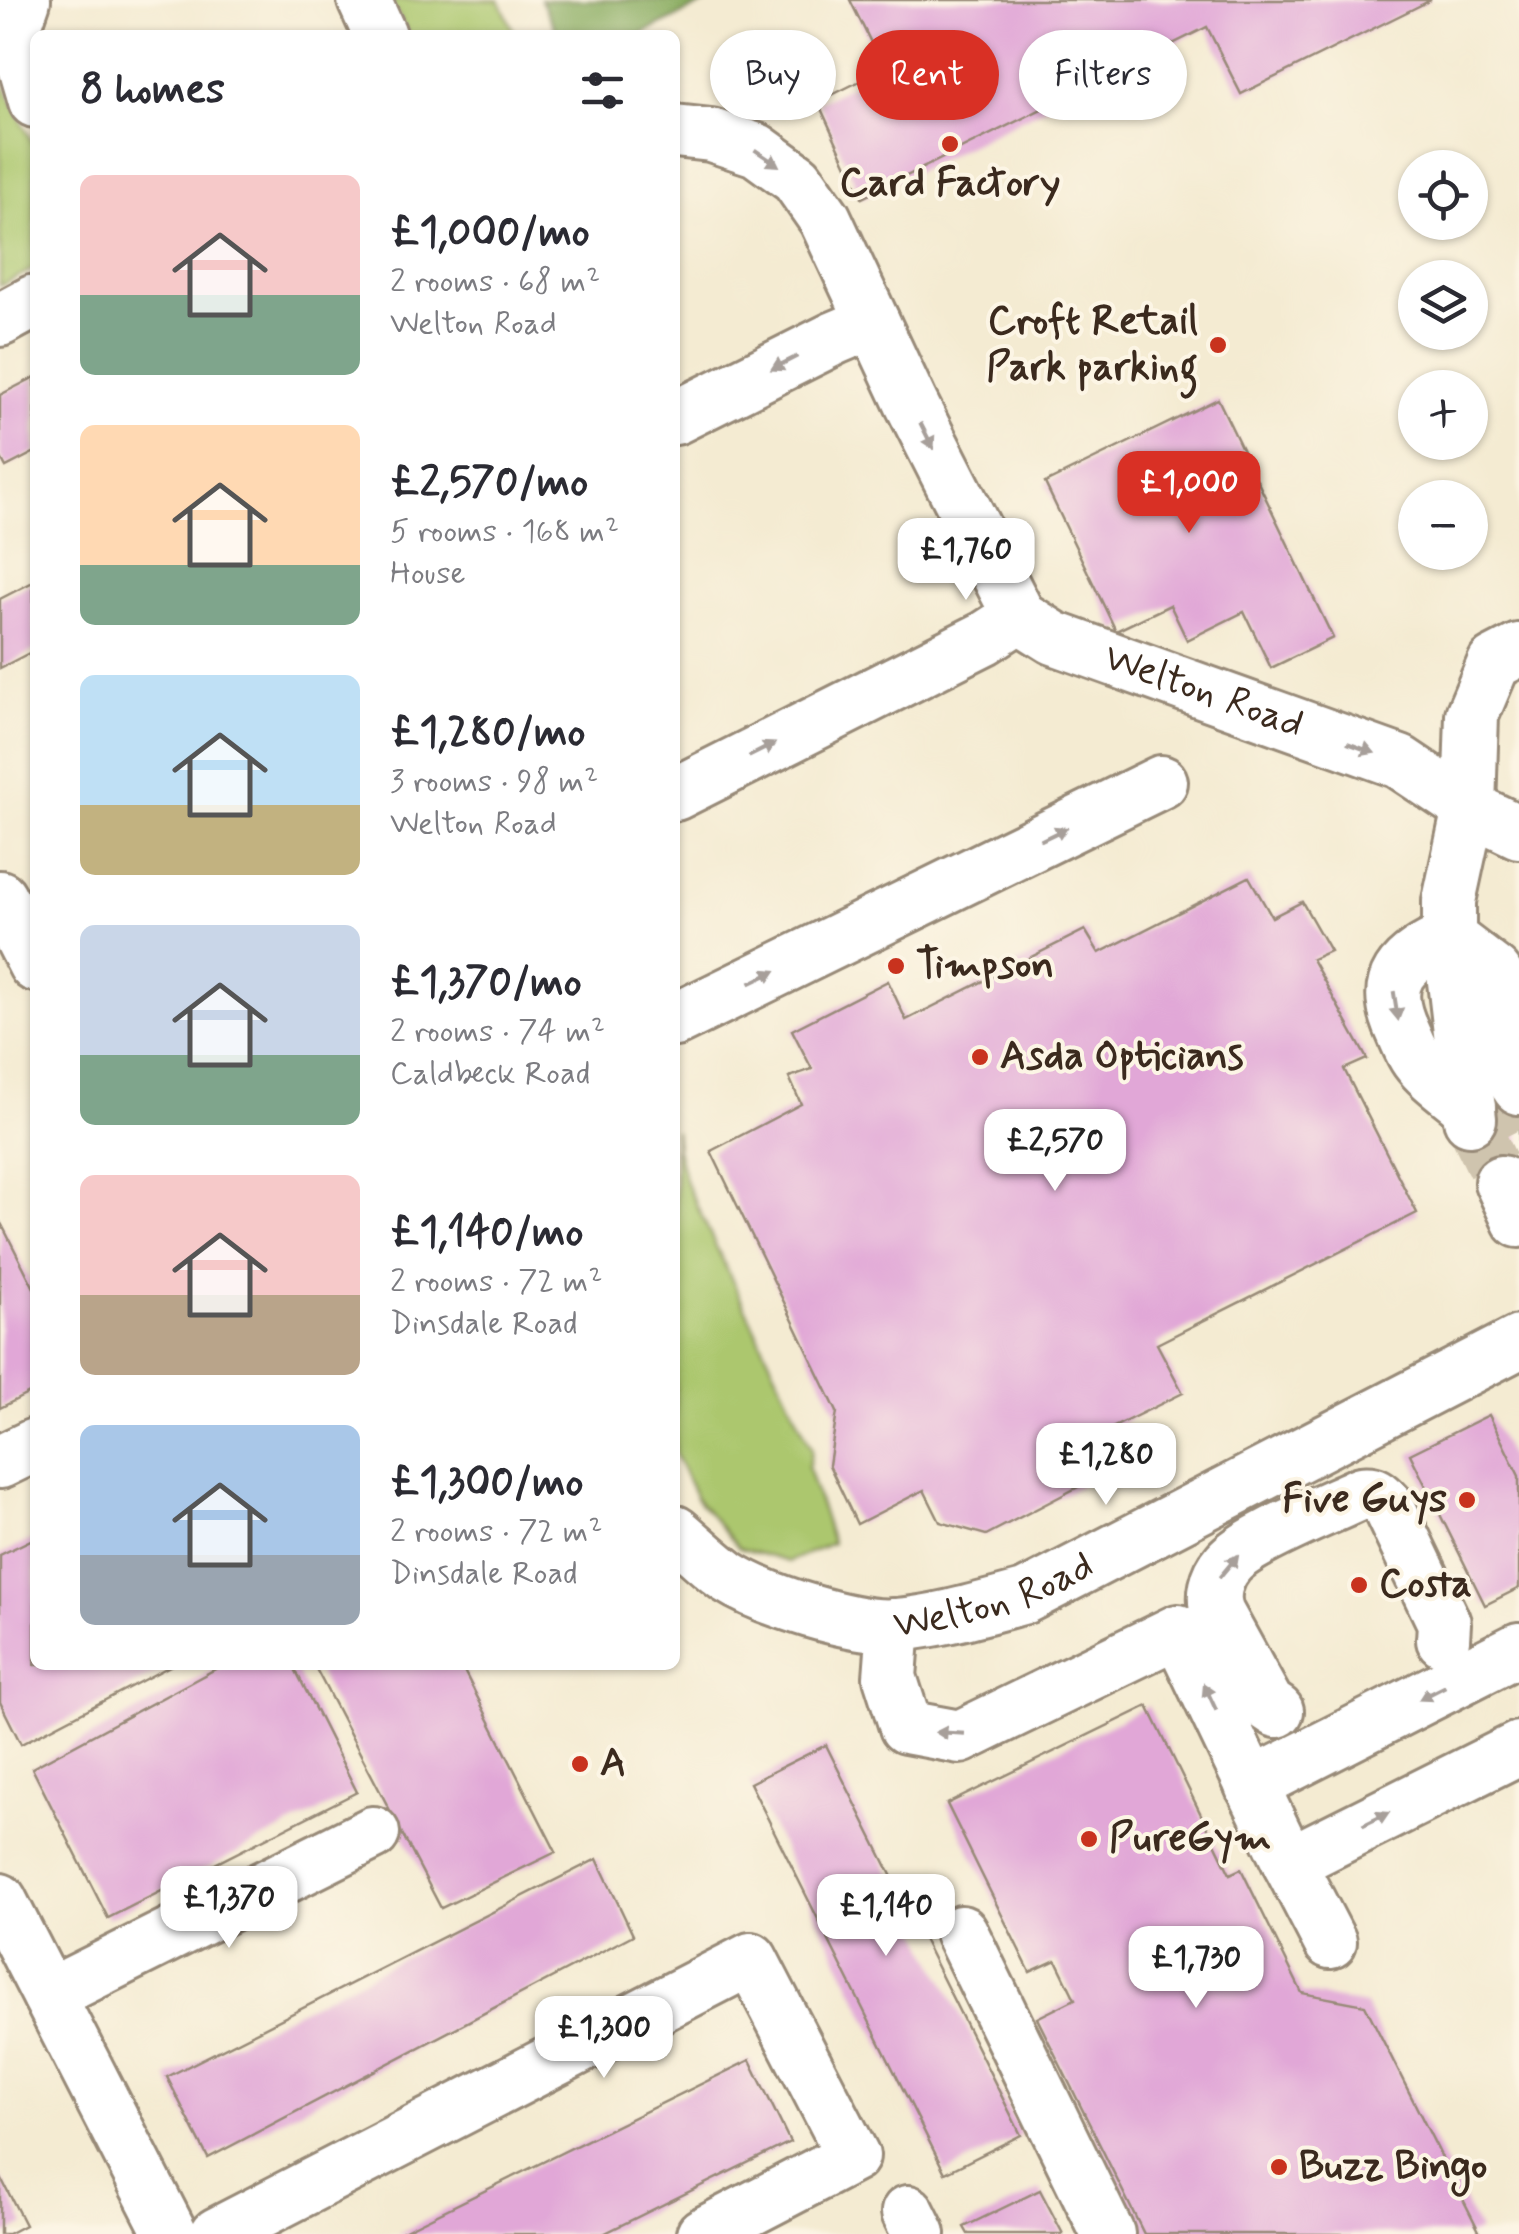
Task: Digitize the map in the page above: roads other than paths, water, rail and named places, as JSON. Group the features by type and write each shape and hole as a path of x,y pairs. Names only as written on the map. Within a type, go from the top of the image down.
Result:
{"street":[{"path":"24,0 14,29 30,85"},
{"path":"364,0 378,30"},
{"path":"680,132 711,135 758,150 797,179 825,219 1019,616 986,638 680,791"},
{"path":"0,320 30,304"},
{"path":"680,415 873,322"},
{"name":"Welton Road","path":"1019,616 1054,638 1400,762 1469,808 1519,832"},
{"path":"1490,1105 1455,992 1449,901 1469,808 1472,715 1494,663 1519,650"},
{"path":"680,1018 1161,782"},
{"path":"0,897 30,955"},
{"path":"1449,938 1495,974 1519,1012"},
{"path":"1449,938 1418,952 1403,968 1392,999 1416,1059 1490,1105"},
{"name":"Welton Road","path":"680,1536 730,1578 789,1606 894,1626 948,1617 1024,1596 1519,1342"},
{"path":"0,1462 30,1448"},
{"path":"1276,1710 1268,1705 1218,1614 1218,1580 1229,1562 1262,1539 1362,1493 1378,1495 1388,1506 1444,1623 1443,1640"},
{"path":"894,1626 890,1677 906,1727 960,1737 1178,1631 1330,1942"},
{"path":"1251,1785 1519,1648"},
{"path":"1289,1863 1519,1748"},
{"path":"48,1995 373,1832"},
{"path":"0,1900 171,2234"},
{"path":"961,1932 1108,2234"},
{"path":"218,2234 752,1959 853,2156 703,2234"}],"tunnel":[{"path":"1505,1102 1519,1130"},
{"path":"1470,1119 1501,1182"}],"place":[{"name":"Card Factory","path":"950,144"},
{"name":"Croft Retail Park parking","path":"1218,345"},
{"name":"Timpson","path":"896,966"},
{"name":"Asda Opticians","path":"980,1057"},
{"name":"Five Guys","path":"1467,1500"},
{"name":"Costa","path":"1359,1585"},
{"name":"A","path":"580,1764"},
{"name":"PureGym","path":"1089,1839"},
{"name":"Buzz Bingo","path":"1279,2167"}]}
